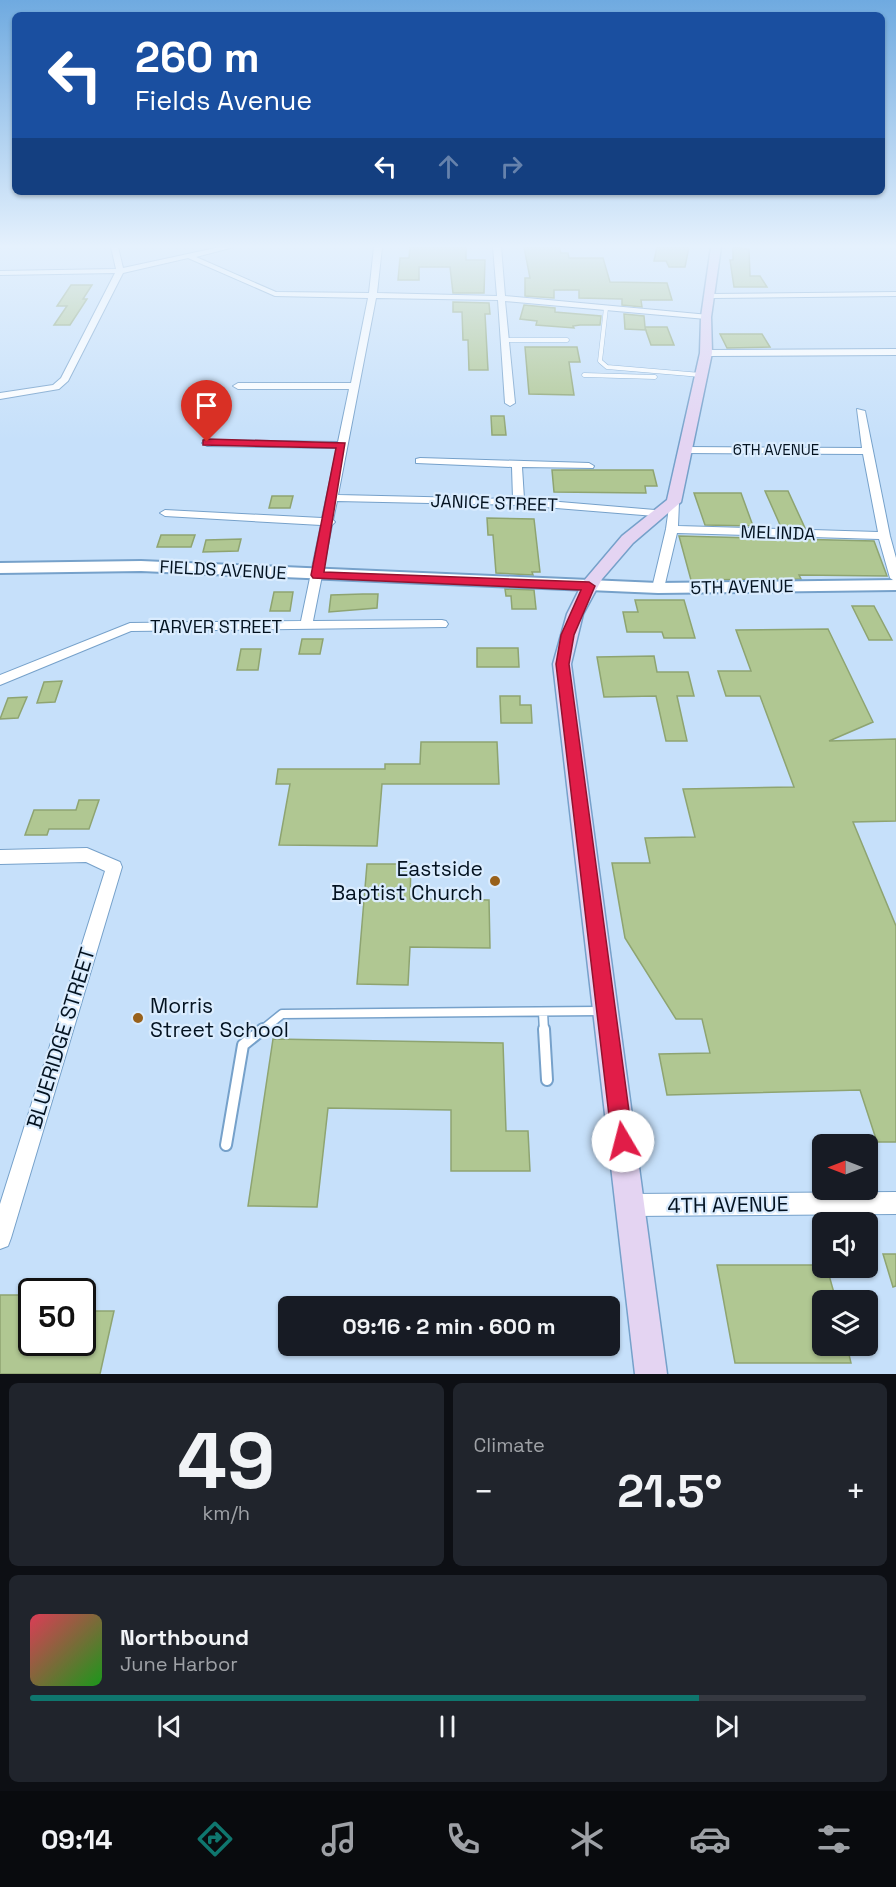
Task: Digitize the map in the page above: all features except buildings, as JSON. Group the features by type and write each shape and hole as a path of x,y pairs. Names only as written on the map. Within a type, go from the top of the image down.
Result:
{"main road":[{"path":"651,1374 562,664 567,635 589,586 655,513 674,502 706,353 707,311"}],"street":[{"path":"0,396 56,387 65,379 100,311"},
{"path":"306,626 329,522 341,445 370,311"},
{"path":"502,311 510,403"},
{"path":"641,311 706,317"},
{"path":"706,353 896,352"},
{"path":"238,386 355,386"},
{"path":"860,411 884,536 896,578"},
{"path":"207,442 341,445"},
{"name":"6TH AVENUE","path":"684,450 868,451"},
{"path":"420,461 589,466"},
{"path":"517,465 519,502"},
{"name":"JANICE STREET","path":"333,498 519,502 655,513"},
{"path":"658,588 672,530 674,502"},
{"path":"165,513 329,522"},
{"name":"MELINDA","path":"672,530 884,536"},
{"name":"FIELDS AVENUE","path":"0,568 141,566 589,586"},
{"name":"5TH AVENUE","path":"589,586 658,588 896,585"},
{"name":"TARVER STREET","path":"0,680 130,627 442,624"},
{"name":"BLUERIDGE STREET","path":"0,857 87,855 114,867 0,1238"},
{"name":"4TH AVENUE","path":"631,1205 896,1203"}],"lane":[{"path":"606,311 600,362 607,367 626,371 679,375"},
{"path":"505,340 567,340"},
{"path":"585,375 701,375"},
{"path":"226,1145 243,1045 282,1014 606,1011"},
{"path":"543,1012 547,1080"}],"place":[{"name":"Eastside Baptist Church","path":"495,881"},
{"name":"Morris Street School","path":"138,1018"}],"route":[{"path":"207,442 341,445 329,522 317,575 589,586 567,635 562,664 623,1141"}]}
